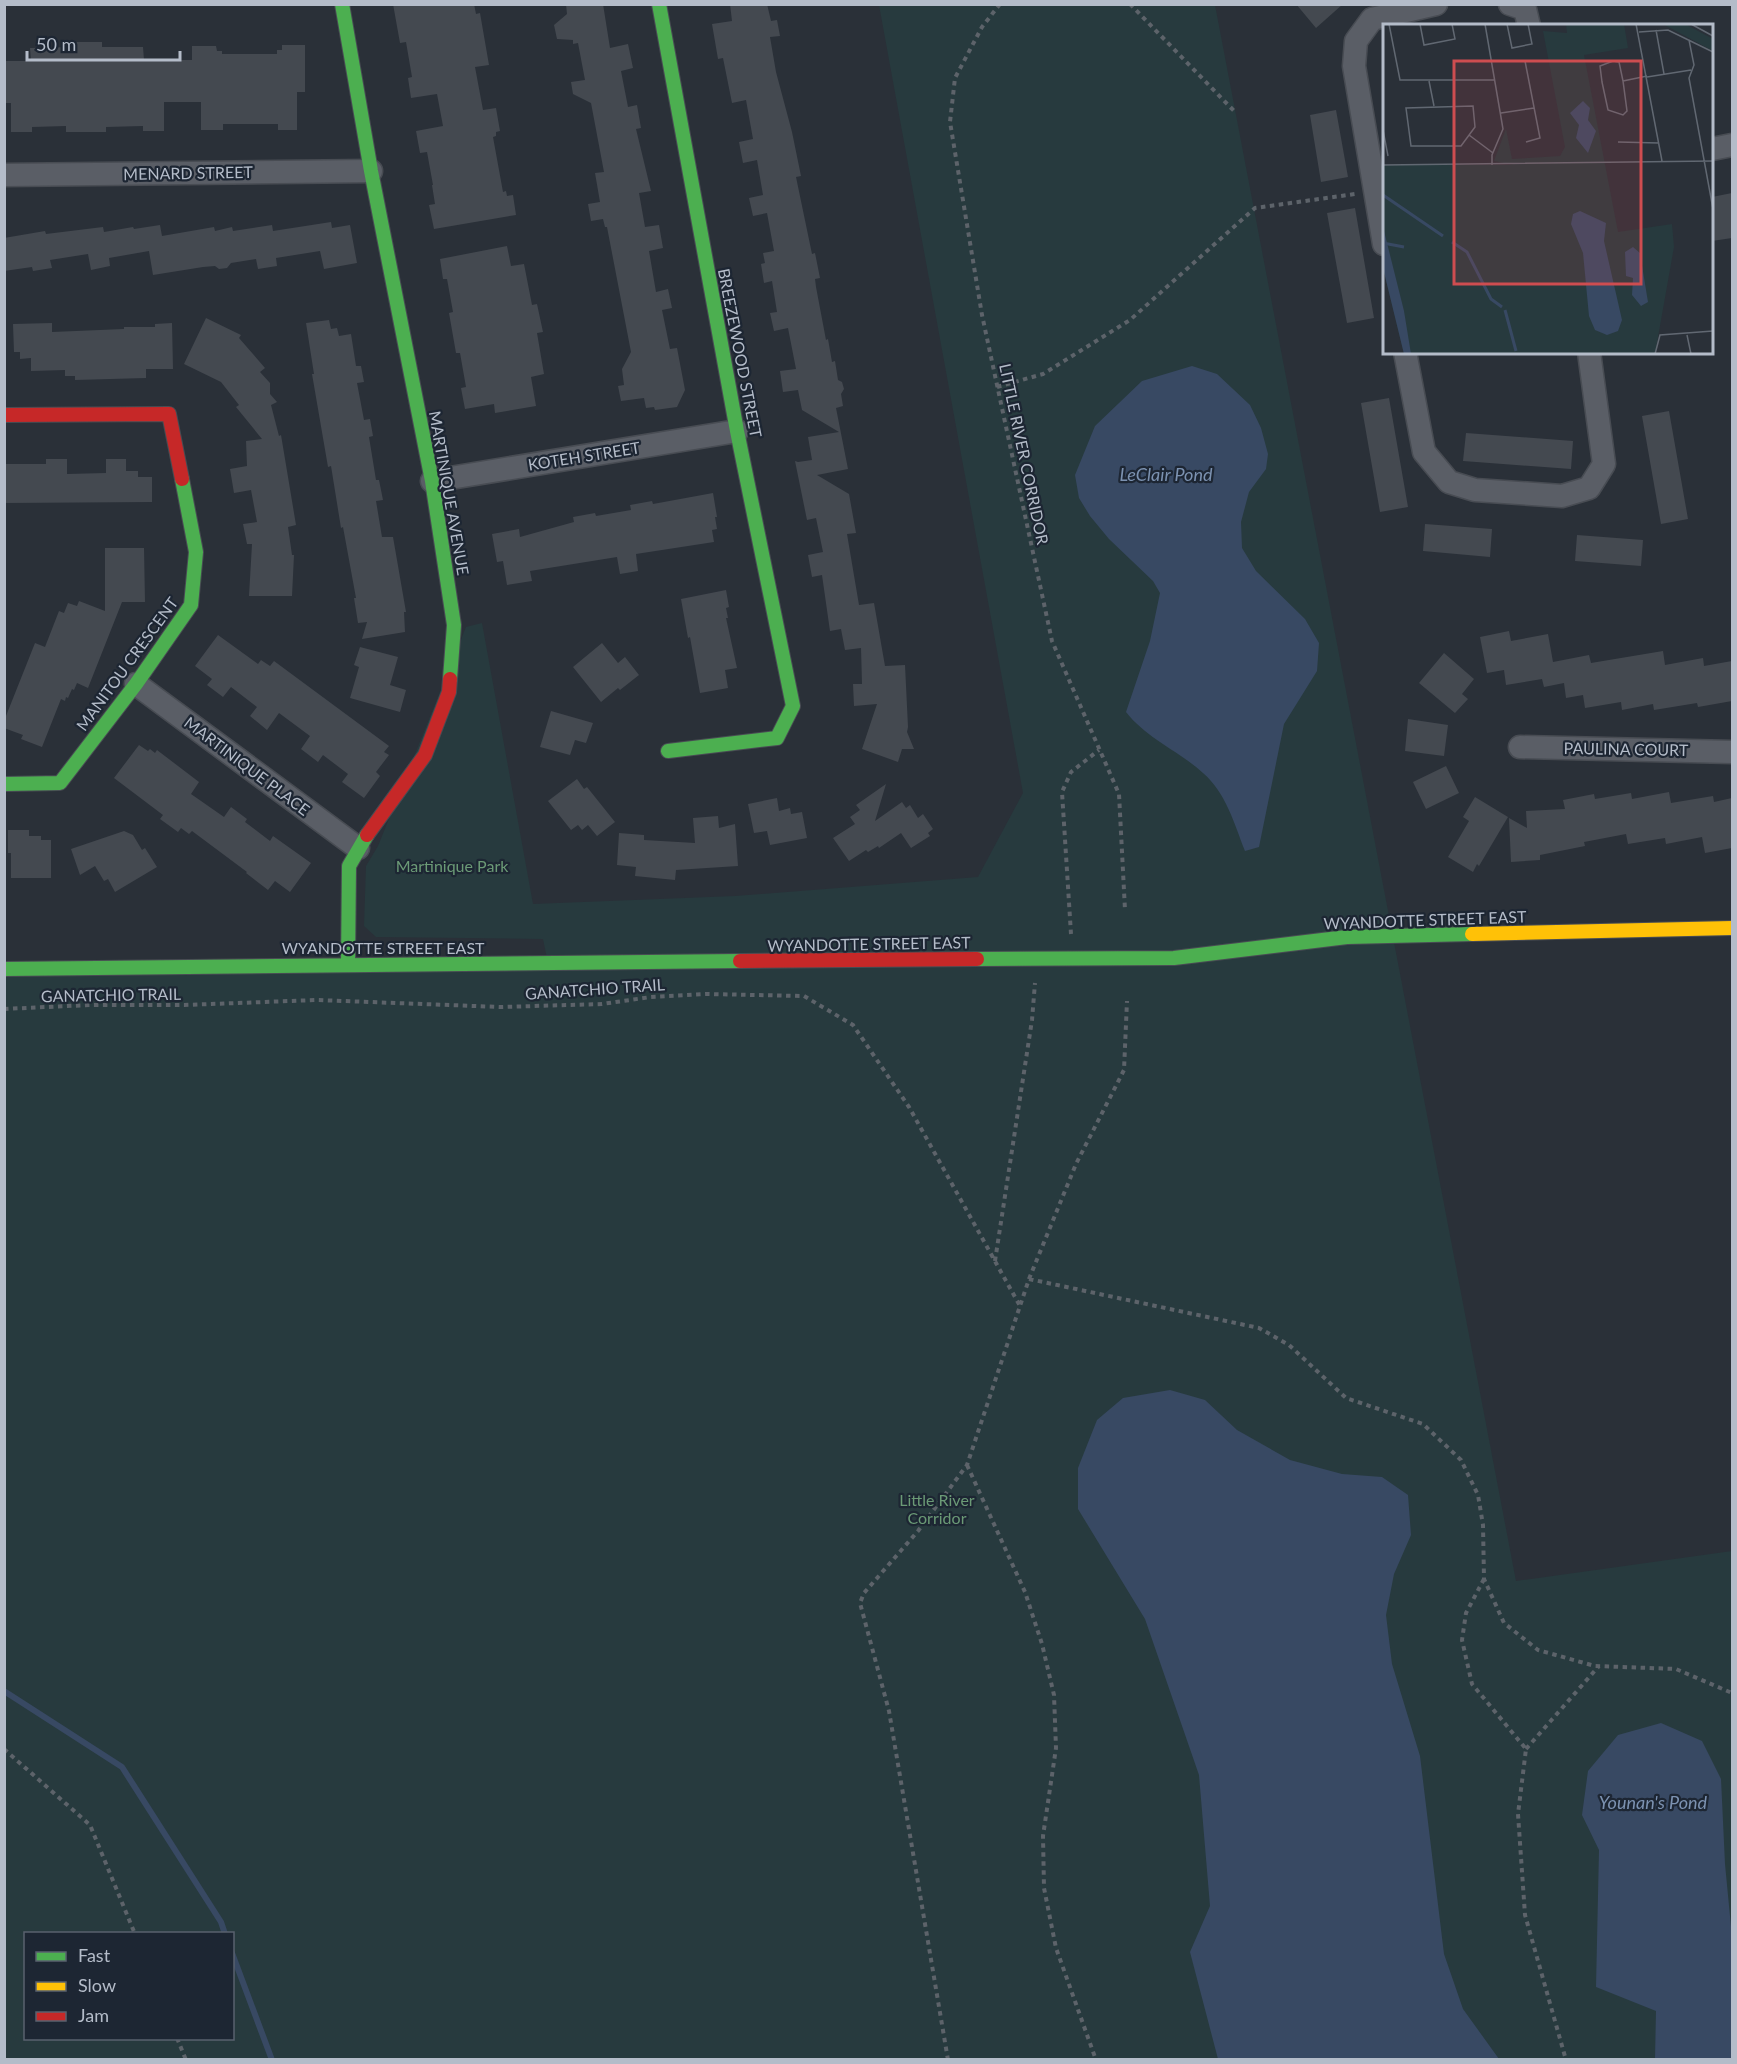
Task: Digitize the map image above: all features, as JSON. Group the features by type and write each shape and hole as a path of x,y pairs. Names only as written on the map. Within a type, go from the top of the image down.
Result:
{"street":[{"name":"MARTINIQUE AVENUE","path":"342,4 371,171 432,481 454,625 449,692 425,755 358,848 349,866 348,964"},
{"name":"BREEZEWOOD STREET","path":"659,4 737,430 794,706 777,738 668,751"},
{"path":"1383,238 1354,66 1356,41 1372,19 1436,4"},
{"path":"1510,4 1525,9 1529,24"},
{"path":"1713,149 1732,145"},
{"name":"MENARD STREET","path":"4,176 371,171"},
{"path":"1405,354 1424,452 1449,482 1475,490 1562,496 1589,488 1604,464 1589,354"},
{"name":"MANITOU CRESCENT","path":"4,415 169,414 196,552 191,605 136,684 60,783 4,784"},
{"name":"KOTEH STREET","path":"432,481 737,430"},
{"name":"MARTINIQUE PLACE","path":"136,684 358,848"},
{"name":"PAULINA COURT","path":"1520,747 1732,752"},
{"name":"WYANDOTTE STREET EAST","path":"4,969 1174,958 1347,937 1732,928"}],"path":[{"name":"LITTLE RIVER CORRIDOR","path":"1000,4 982,27 955,78 951,122 982,315 1052,641 1119,794 1125,910"},
{"path":"1130,4 1236,113"},
{"path":"997,387 1043,374 1130,320 1255,208 1375,192"},
{"path":"1071,934 1062,792 1071,772 1100,750"},
{"path":"995,1262 1032,1020 1036,977"},
{"name":"GANATCHIO TRAIL","path":"4,1010 90,1005 184,1005 317,1000 501,1007 602,1004 651,997 706,994 804,996 853,1025 909,1107 1020,1306"},
{"path":"948,2060 889,1711 860,1603 864,1593 918,1531 967,1465 1029,1279 1076,1164 1124,1070 1127,1001"},
{"path":"1029,1279 1259,1328 1289,1346 1346,1398 1423,1424 1461,1461 1478,1494 1483,1526 1484,1579 1504,1623 1538,1650 1599,1666 1676,1669 1732,1693"},
{"path":"967,1465 1025,1592 1042,1644 1054,1695 1056,1748 1043,1836 1044,1887 1056,1948 1096,2060"},
{"path":"1484,1579 1466,1613 1462,1640 1472,1684 1526,1749"},
{"path":"1566,2060 1525,1915 1518,1814 1526,1749 1599,1666"},
{"path":"4,1749 90,1825 134,1932"},
{"path":"178,2040 186,2060"}],"green space":[{"name":"Little River Corridor","path":"879,5 1215,5 1516,1581 1732,1551 1732,2059 5,2059 4,969 548,963 543,939 376,937 364,926 366,866 378,846 466,627 482,623 533,904 735,896 978,877 1023,793"}],"water":[{"name":"LeClair Pond","path":"1192,366 1217,374 1250,405 1261,428 1268,454 1266,469 1249,492 1241,522 1242,548 1256,571 1305,619 1319,643 1317,671 1284,724 1259,847 1245,851 1228,809 1211,781 1194,765 1143,729 1126,712 1150,641 1160,593 1153,581 1109,539 1090,516 1079,498 1075,475 1095,426 1142,381"},
{"path":"1170,1390 1205,1400 1237,1430 1290,1460 1342,1474 1382,1477 1408,1495 1411,1535 1394,1574 1386,1615 1392,1664 1420,1756 1444,1954 1463,2009 1499,2059 1218,2059 1190,1952 1210,1906 1199,1775 1145,1619 1078,1509 1078,1468 1097,1420 1123,1398"},
{"name":"Younan's Pond","path":"1661,1723 1702,1741 1721,1779 1725,1864 1732,1937 1732,2059 1655,2059 1656,2011 1596,1987 1599,1850 1582,1815 1588,1771 1618,1735"}],"building":[{"path":"393,4 474,4 476,14 480,13 489,65 475,67 483,110 496,108 500,131 496,132 496,136 493,137 503,192 506,191 507,196 513,195 516,215 434,229 429,205 435,204 427,152 420,153 416,131 443,126 437,94 411,98 408,78 412,77 406,42 400,43"},
{"path":"566,4 603,4 610,48 628,44 633,68 621,71 628,107 637,105 641,128 636,129 651,191 639,193 645,227 659,225 663,248 649,251 656,292 668,289 672,308 662,310 670,349 677,348 685,390 677,407 655,410 654,407 646,408 644,398 621,401 618,386 624,385 622,369 631,352 607,227 603,219 591,221 588,204 600,202 595,173 604,172 591,103 573,94 571,82 585,80 578,43 573,44 573,40 557,39 554,25 567,14"},
{"path":"730,4 767,4 771,21 777,20 780,36 770,37 776,72 801,176 796,177 812,254 815,253 820,278 815,279 826,340 828,339 832,362 835,361 838,380 842,382 844,389 841,394 843,406 836,408 848,469 817,475 849,494 856,533 847,534 859,605 874,603 885,666 905,665 907,732 914,749 902,749 898,762 862,749 877,704 854,706 853,684 862,684 861,648 845,650 841,629 830,631 822,575 812,577 808,555 823,552 816,518 807,520 795,461 812,460 808,437 839,432 802,410 798,390 783,392 780,371 796,369 788,328 774,331 770,313 777,312 772,281 764,283 761,264 765,263 763,253 774,251 767,213 753,216 749,198 763,195 757,160 743,163 739,142 753,139 746,100 732,103 723,58 718,59 712,24 732,21"},
{"path":"1296,4 1343,4 1316,28"},
{"path":"72,42 102,42 102,47 143,47 144,60 192,60 192,46 216,46 217,51 222,51 222,54 277,54 277,50 282,50 282,45 305,45 305,92 297,92 297,130 278,130 278,124 223,124 223,130 201,130 201,102 164,102 164,131 143,131 143,126 106,127 106,132 66,132 66,126 32,127 32,132 11,132 11,103 4,103 4,61 31,61 30,48 72,47"},
{"path":"1336,110 1348,177 1321,182 1310,115"},
{"path":"1732,193 1732,238 1713,241 1713,197"},
{"path":"1355,208 1374,318 1347,323 1327,213"},
{"path":"331,222 332,228 350,225 357,263 324,269 320,251 276,258 277,266 258,269 256,259 231,263 227,268 203,267 153,275 149,251 109,258 110,266 91,270 88,254 50,260 52,268 33,271 32,267 4,271 4,238 45,231 46,234 103,227 104,232 160,225 162,236 214,227 215,231 232,227 233,231 272,225 273,231"},
{"path":"507,246 511,266 524,264 532,305 537,304 543,332 537,333 544,374 531,377 536,406 495,413 494,404 465,409 461,388 466,387 460,353 456,353 449,313 453,312 447,279 443,279 440,259"},
{"path":"206,318 241,335 239,338 265,368 260,372 270,383 270,394 277,402 271,405 279,436 281,435 296,525 288,527 292,555 294,555 292,596 249,596 252,544 247,544 243,524 257,522 251,490 234,493 230,469 247,466 246,441 262,439 236,407 239,405 221,382 184,364"},
{"path":"329,320 331,329 337,328 339,336 351,334 356,366 361,366 364,382 357,383 364,420 370,419 373,436 369,437 376,480 379,480 383,500 376,501 382,537 393,537 406,612 404,612 405,632 362,639 367,622 358,623 354,598 356,598 343,527 341,528 331,466 328,467 306,323"},
{"path":"52,323 52,332 155,327 155,324 172,323 173,369 146,369 146,378 75,380 75,376 65,376 65,370 31,371 31,358 20,359 20,352 14,352 13,324"},
{"path":"1389,398 1408,507 1380,512 1361,403"},
{"path":"1669,411 1688,519 1661,524 1642,416"},
{"path":"1466,433 1573,441 1571,469 1463,461"},
{"path":"46,459 67,459 67,474 106,473 106,459 126,459 126,471 138,471 138,477 152,477 152,502 4,503 4,464 46,464"},
{"path":"713,493 717,517 715,517 717,529 712,530 714,542 636,554 638,571 620,574 617,557 530,571 532,581 507,585 503,561 497,562 492,534 519,529 520,537 574,522 573,517 631,510 630,505 652,501 653,504"},
{"path":"1425,524 1492,529 1490,557 1423,551"},
{"path":"1577,535 1643,540 1641,566 1575,561"},
{"path":"105,548 144,548 145,602 122,602 88,688 77,683 65,701 61,699 42,747 21,739 23,735 4,728 4,721 35,643 45,647 59,611 64,613 68,603 77,606 79,601 105,611"},
{"path":"726,590 729,607 726,608 728,618 726,618 737,668 725,670 728,688 700,693 681,599"},
{"path":"1509,631 1511,641 1548,634 1553,662 1589,655 1591,663 1663,651 1665,665 1703,658 1704,666 1732,661 1732,701 1698,707 1697,703 1654,710 1653,704 1622,710 1621,702 1585,708 1583,695 1566,698 1564,683 1544,687 1542,679 1506,685 1504,670 1487,673 1480,637"},
{"path":"218,635 258,664 261,660 270,666 274,661 389,746 384,752 389,755 376,772 380,776 364,798 342,782 348,774 323,755 318,762 301,749 310,736 279,713 267,730 250,716 257,707 231,687 223,697 207,685 212,679 195,666"},
{"path":"602,643 618,663 625,657 639,675 601,702 573,667"},
{"path":"360,647 398,657 390,685 406,690 400,712 350,698 359,667 354,665"},
{"path":"1444,653 1474,679 1462,694 1468,699 1455,713 1419,683"},
{"path":"551,711 593,723 586,743 575,740 570,755 540,747"},
{"path":"1408,719 1448,725 1444,756 1405,751"},
{"path":"139,745 155,753 157,750 199,782 191,794 224,817 231,807 247,819 245,822 270,841 273,836 311,863 290,892 275,881 268,890 192,831 189,834 181,828 178,832 160,819 163,815 114,778"},
{"path":"1446,766 1459,793 1426,809 1413,782"},
{"path":"577,779 584,789 587,787 615,822 597,836 588,825 582,830 578,825 571,830 548,801"},
{"path":"886,784 875,821 902,802 906,808 910,805 918,818 923,814 933,829 928,833 930,836 911,848 901,833 879,848 878,846 868,852 866,850 849,861 833,838 855,824 850,817 860,810 856,805"},
{"path":"1669,792 1671,803 1713,796 1714,802 1732,798 1732,848 1705,853 1702,837 1666,844 1665,838 1628,844 1626,834 1584,842 1585,846 1540,855 1540,860 1511,862 1509,818 1527,828 1526,811 1565,809 1563,800 1594,794 1595,799 1631,793 1632,799"},
{"path":"1475,797 1508,817 1479,866 1477,864 1473,872 1448,857 1469,821 1463,817"},
{"path":"777,798 779,811 790,808 791,814 802,812 807,838 770,845 767,831 754,833 748,804"},
{"path":"718,816 719,828 735,824 738,866 676,870 675,880 635,876 636,867 617,865 619,833 644,835 644,840 695,843 693,818"},
{"path":"8,830 29,830 29,836 41,836 41,840 51,840 51,878 11,878"},
{"path":"124,831 133,835 142,850 145,848 157,867 115,892 108,879 104,881 95,866 80,875 71,849"}],"waterway":[{"path":"4,1691 122,1767 221,1922 224,1932"},
{"path":"234,1958 272,2060"}],"traffic: fast":[{"path":"342,4 371,171 432,481 454,625 450,679"},
{"path":"659,4 737,431 793,706 777,738 668,751"},
{"path":"4,784 60,783 136,684 191,605 196,552 182,479"},
{"path":"348,964 349,866 367,835"},
{"path":"977,959 1174,958 1347,937 1472,934"},
{"path":"4,969 740,961"}],"traffic: slow":[{"path":"1472,934 1732,928"}],"traffic: jam":[{"path":"4,415 169,414 182,479"},
{"path":"367,835 425,755 449,692 450,679"},
{"path":"740,961 977,959"}],"park label":[{"name":"Martinique Park","path":"452,866"}]}
